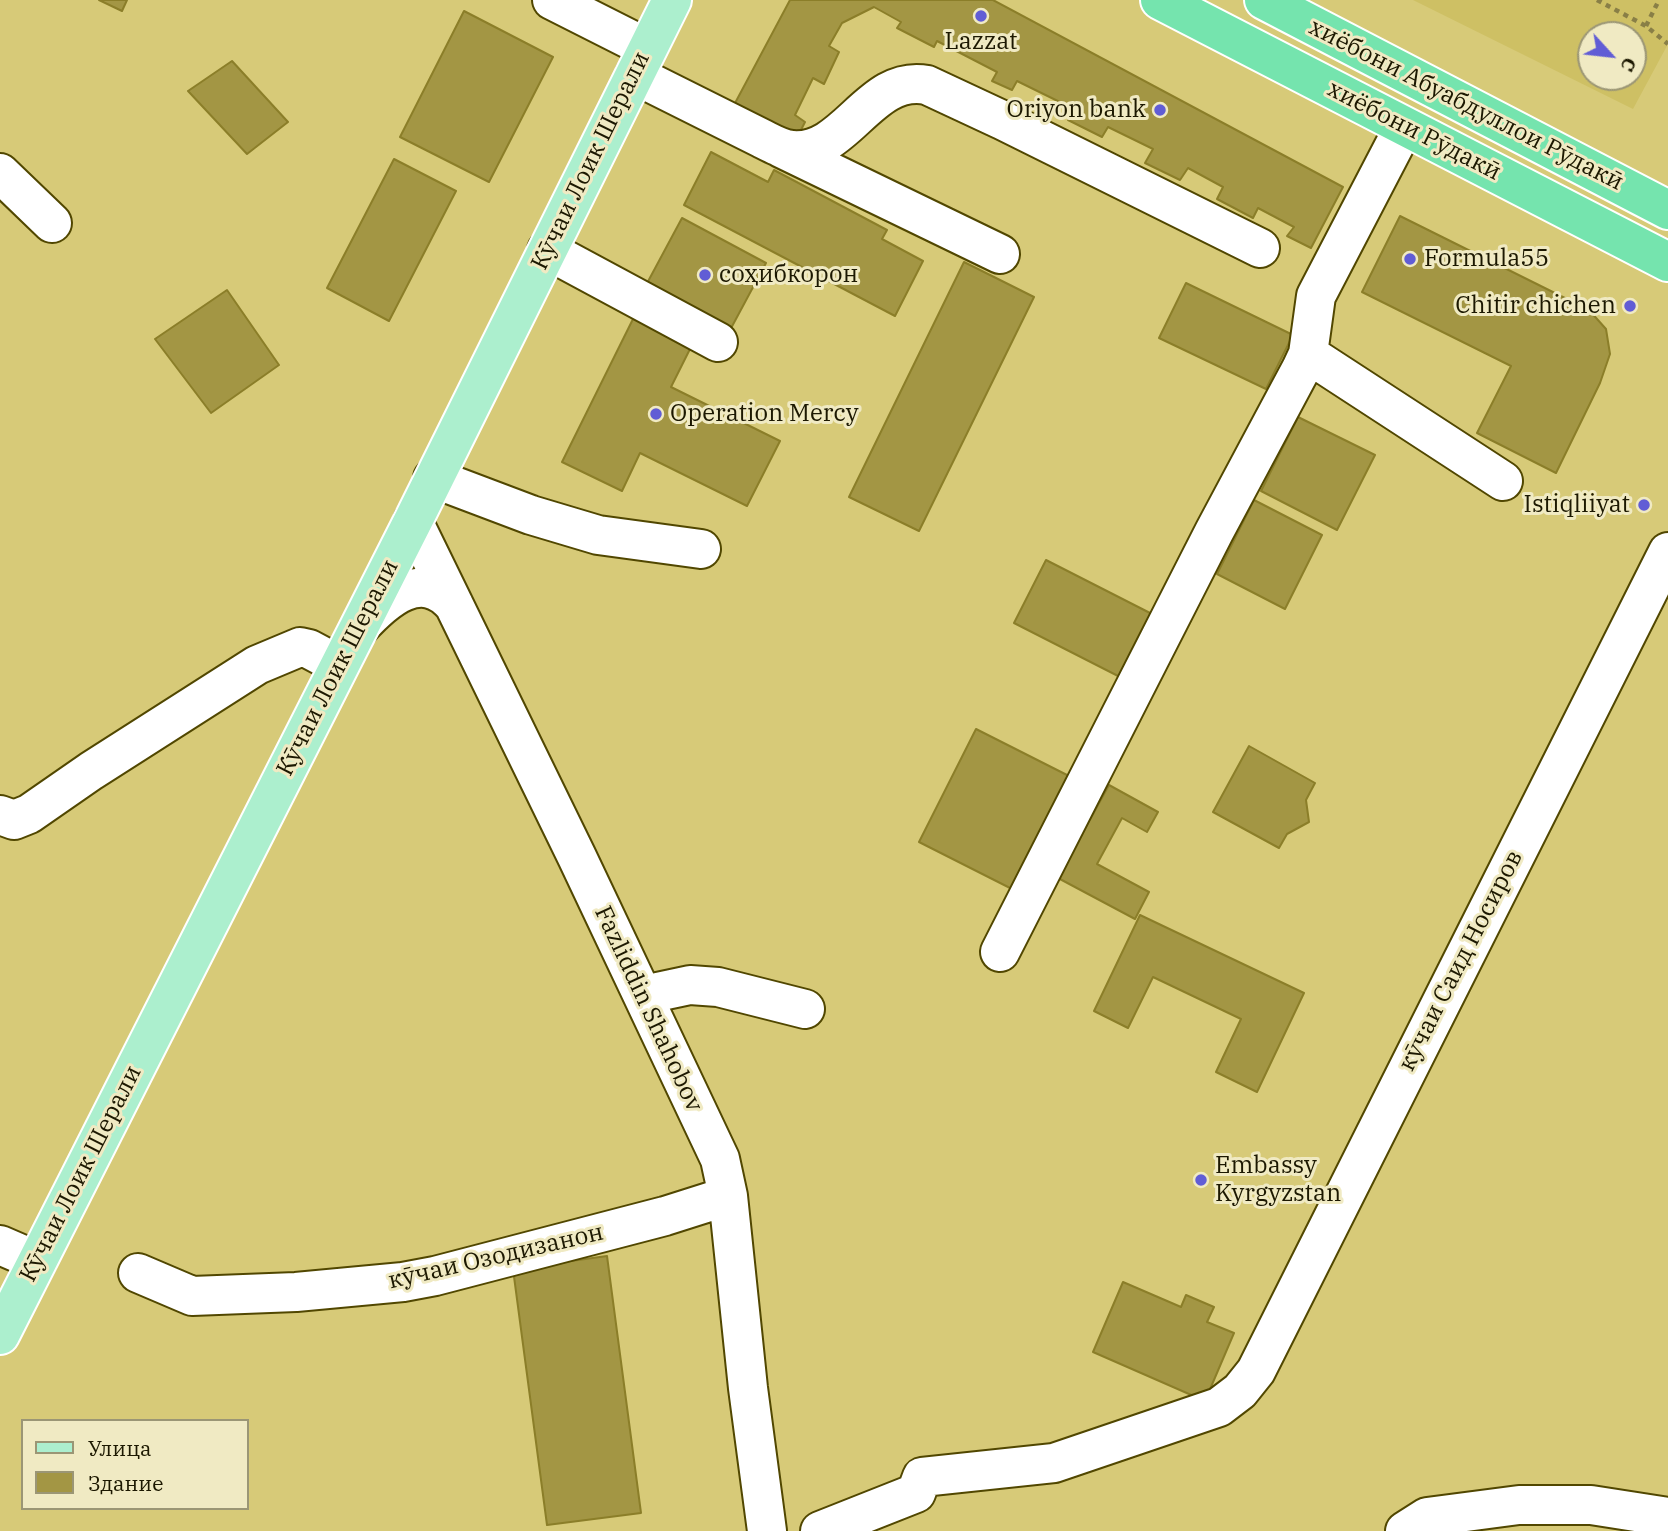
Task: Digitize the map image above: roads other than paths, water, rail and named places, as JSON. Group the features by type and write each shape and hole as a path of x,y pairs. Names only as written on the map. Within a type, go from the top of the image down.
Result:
{"highway":[{"name":"хиёбони Рӯдакӣ","path":"1160,0 1668,262"},
{"name":"хиёбони Абуабдуллои Рӯдакӣ","path":"1264,0 1668,210"},
{"path":"1405,127 1427,85"}],"main road":[{"name":"Кӯчаи Лоик Шерали","path":"0,1335 360,627 672,0"}],"street":[{"path":"552,0 641,62 781,148 1000,254"},
{"path":"781,148 795,150 829,140 876,99 900,86 914,83 926,85 1260,248"},
{"path":"1000,951 1118,717 1308,354 1316,296 1405,127"},
{"path":"0,173 52,222"},
{"path":"547,250 719,342"},
{"path":"1308,354 1503,481"},
{"path":"433,478 531,515 598,536 701,549"},
{"name":"Fazliddin Shahobov","path":"413,521 643,995 719,1159 728,1196 748,1388 767,1531"},
{"name":"кӯчаи Саид Носиров","path":"821,1531 916,1493 922,1477 1054,1463 1219,1407 1240,1391 1256,1371 1668,552"},
{"path":"360,627 385,602 410,590 423,588 439,592 454,605"},
{"path":"0,815 14,820 29,814 91,771 257,666 289,650 300,647 309,649 340,665"},
{"path":"643,995 690,985 718,987 805,1009"},
{"name":"кӯчаи Озодизанон","path":"138,1273 192,1296 296,1292 402,1282 435,1276 638,1223 728,1196"},
{"path":"0,1245 37,1261"},
{"path":"1405,1531 1427,1517 1519,1505 1591,1505 1668,1517"}],"place":[{"name":"Lazzat","path":"981,16"},
{"name":"Oriyon bank","path":"1160,110"},
{"name":"Formula55","path":"1410,259"},
{"name":"соҳибкорон","path":"705,275"},
{"name":"Chitir chichen","path":"1630,306"},
{"name":"Operation Mercy","path":"656,414"},
{"name":"Istiqliiyat","path":"1644,505"},
{"name":"Embassy Kyrgyzstan","path":"1201,1180"}]}
